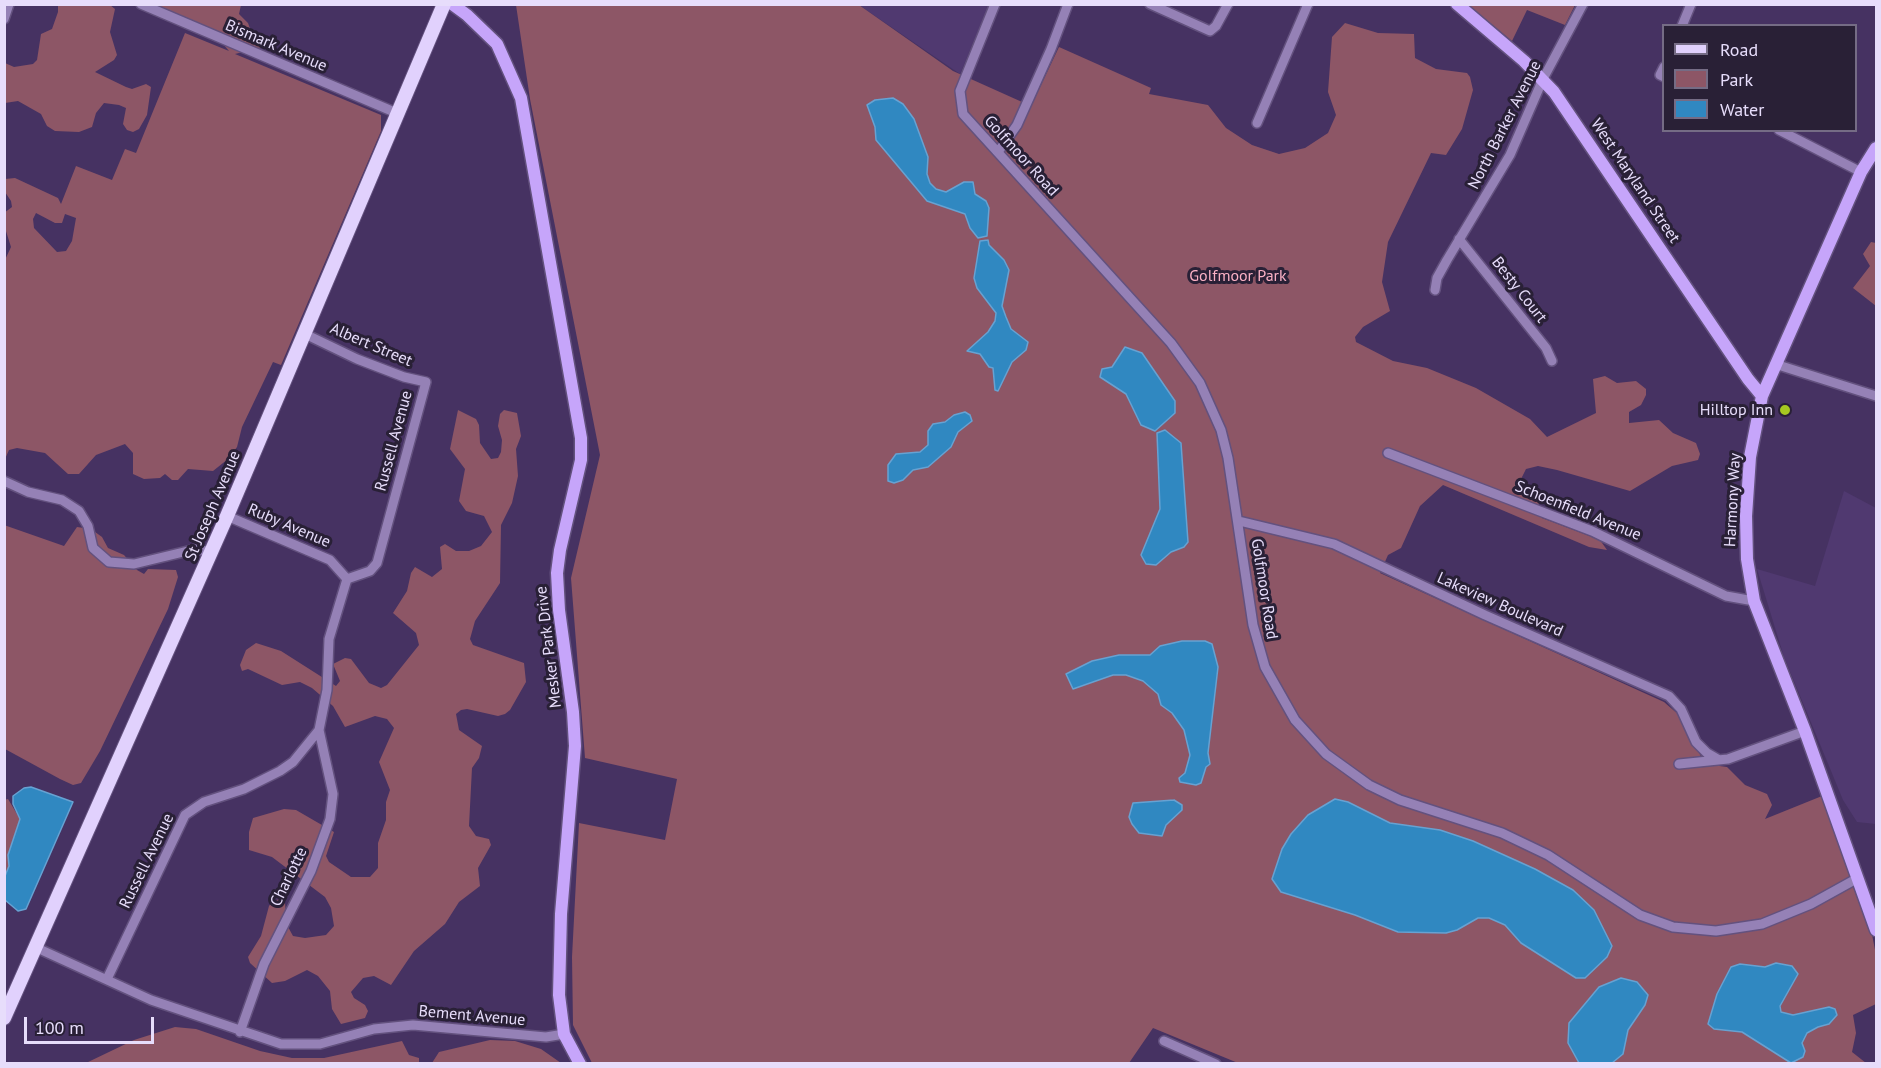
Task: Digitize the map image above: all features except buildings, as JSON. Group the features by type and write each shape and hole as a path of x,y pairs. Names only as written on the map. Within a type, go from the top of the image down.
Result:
{"main road":[{"name":"St Joseph Avenue","path":"4,1018 9,997 37,948 227,516 444,4"}],"street":[{"path":"4,19 9,4"},
{"name":"Bismark Avenue","path":"141,4 399,114"},
{"name":"Mesker Park Drive","path":"452,4 467,15 497,45 521,98 581,438 581,460 560,550 557,573 558,602 573,712 575,746 560,936 559,995 564,1034 580,1064"},
{"name":"Golfmoor Road","path":"995,4 960,96 961,108 966,118 1188,365 1208,398 1221,430 1239,521 1255,634 1275,687 1295,720 1315,742 1339,765 1369,785 1400,800 1502,833 1548,855 1640,915 1673,927 1716,931 1762,924 1811,904 1858,878"},
{"path":"998,152 1017,124 1051,49 1068,4"},
{"path":"1150,4 1210,31 1216,26 1228,4"},
{"path":"1257,123 1308,4"},
{"name":"West Maryland Street","path":"1457,4 1543,79 1569,112 1748,379 1762,396"},
{"name":"North Barker Avenue","path":"1435,290 1437,278 1510,155 1543,79 1583,4"},
{"path":"1683,24 1691,4"},
{"path":"1783,132 1861,172"},
{"name":"Harmony Way","path":"1876,148 1861,172 1762,396 1750,457 1746,516 1747,559 1754,601 1805,731 1876,930"},
{"name":"Besty Court","path":"1459,239 1545,348 1552,361"},
{"name":"Albert Street","path":"305,334 357,359 404,377 426,382"},
{"path":"1775,364 1876,396"},
{"name":"Russell Avenue","path":"106,979 185,815 204,802 244,789 280,771 293,762 319,730 327,690 329,639 347,579 366,573 377,563 426,382"},
{"name":"Schoenfield Avenue","path":"1388,453 1592,531 1726,596 1754,601"},
{"path":"4,481 28,492 62,500 79,511 88,526 93,548 109,562 134,564 196,549 211,552"},
{"name":"Ruby Avenue","path":"227,516 330,560 347,579"},
{"name":"Lakeview Boulevard","path":"1239,521 1334,544 1485,615 1669,696 1682,710 1696,742 1707,753 1719,760"},
{"name":"Charlotte","path":"240,1032 264,964 311,871 330,819 333,794 319,730"},
{"path":"1680,764 1738,756 1805,731"},
{"name":"Bement Avenue","path":"37,948 151,1000 269,1042 294,1045 320,1044 374,1029 413,1025 546,1037 564,1034"},
{"path":"1164,1041 1216,1064"}],"shaded area":[{"path":"859,5 989,5 960,74"},
{"path":"1844,491 1876,508 1876,824 1857,822 1843,800 1784,657 1757,569 1815,586"}],"green space":[{"path":"58,5 110,5 115,9 110,32 117,55 114,60 95,72 132,89 146,84 151,87 147,115 139,129 133,132 127,130 123,124 126,108 119,105 104,103 96,113 92,127 79,132 55,131 47,126 41,114 18,101 5,103 5,63 14,67 33,64 37,60 41,34 52,29"},
{"path":"153,5 241,5 239,14 248,23 253,37 262,47 235,54 381,115 381,131 281,365 273,362 242,427 237,447 228,459 213,471 188,469 178,480 172,480 165,474 160,478 144,479 133,474 133,453 125,444 96,455 79,474 68,474 45,453 17,448 9,450 5,459 4,262 11,247 5,228 4,213 12,207 5,192 5,179 15,178 58,198 61,204 76,166 112,180 125,149 136,153 185,33 229,51 217,37","holes":["36,213 55,223 62,223 65,214 76,218 72,241 66,251 57,252 34,228 33,219"]},
{"name":"Golfmoor Park","path":"516,5 859,5 953,71 1031,106 1059,47 1151,88 1149,94 1208,105 1226,128 1252,145 1279,154 1305,148 1328,133 1336,115 1328,92 1332,37 1345,23 1378,33 1414,34 1415,58 1436,69 1467,73 1473,90 1462,129 1446,155 1431,153 1388,242 1382,282 1390,311 1363,327 1355,337 1356,342 1393,361 1427,368 1476,388 1530,419 1547,437 1596,413 1593,379 1605,376 1617,383 1636,381 1646,389 1646,395 1641,405 1629,412 1629,423 1659,420 1673,433 1696,443 1700,454 1698,460 1672,466 1630,491 1557,470 1538,466 1526,469 1520,481 1538,500 1542,518 1600,540 1607,550 1589,547 1443,485 1420,506 1401,548 1388,555 1380,573 1664,702 1679,715 1705,764 1727,767 1745,785 1767,794 1772,805 1765,819 1822,796 1859,903 1868,914 1876,955 1876,1004 1853,1015 1856,1033 1852,1052 1866,1063 1238,1063 1153,1028 1129,1063 592,1063 573,1025 572,957 579,823 665,840 677,779 585,758 571,578 600,455 530,99"},
{"path":"1468,5 1575,5 1565,25 1527,10 1512,41"},
{"path":"1871,242 1876,243 1876,306 1853,288 1870,266 1863,254"},
{"path":"458,410 476,419 479,425 480,443 491,459 498,458 501,452 502,440 498,426 500,414 504,410 517,413 521,436 516,449 518,476 512,503 501,525 500,583 475,621 470,639 473,645 524,663 526,682 510,710 505,714 498,716 467,709 456,714 459,730 482,746 479,758 472,768 469,826 476,836 489,839 491,845 478,868 480,886 459,902 445,924 414,951 391,985 374,976 363,978 351,992 354,998 365,1005 368,1011 365,1018 341,1024 332,1009 330,991 318,976 307,970 285,981 272,983 250,963 248,957 261,936 269,906 273,901 280,899 285,903 287,925 293,936 305,938 326,935 334,926 331,908 325,897 272,857 249,850 249,832 253,818 284,809 296,810 334,832 326,856 329,862 351,877 370,877 378,868 378,843 386,820 386,802 390,790 379,762 394,728 387,719 375,716 345,727 333,706 312,688 300,682 282,685 248,669 242,671 240,665 246,650 256,643 281,651 336,686 340,681 333,664 345,658 351,659 369,683 381,688 387,685 419,645 416,633 393,613 407,591 411,573 415,567 432,577 442,569 440,547 445,544 456,551 469,551 481,546 492,532 484,516 466,511 459,501 465,469 450,449"},
{"path":"4,525 64,546 77,527 91,529 102,537 108,548 124,555 137,570 144,574 148,569 176,570 178,577 168,609 100,751 81,783 73,785 5,749"},
{"path":"8,799 20,819 8,855 9,866 5,876 4,800"},
{"path":"175,1027 196,1029 260,1051 292,1058 324,1058 402,1041 409,1055 419,1058 419,1063 86,1063 134,1040"},
{"path":"490,1040 515,1041 541,1049 561,1063 432,1063 439,1052"}],"water":[{"path":"893,98 903,104 914,119 928,157 927,174 930,183 936,189 946,192 964,182 973,182 975,194 986,201 989,208 987,236 978,238 970,228 965,214 927,201 876,140 875,127 867,105 875,100"},
{"path":"988,240 989,245 1004,260 1009,270 1002,306 1006,317 1011,329 1028,342 1026,350 1012,362 998,391 995,390 993,368 989,367 980,354 967,351 988,332 995,321 996,313 977,288 974,278 980,241"},
{"path":"1125,347 1142,353 1175,401 1175,413 1155,431 1141,425 1126,394 1100,377 1102,369 1112,367"},
{"path":"965,412 970,415 972,421 958,432 951,447 928,467 913,470 903,480 894,483 888,481 888,465 896,454 920,452 928,445 928,431 933,424 945,422 954,415"},
{"path":"1165,430 1181,443 1188,542 1184,547 1171,552 1156,565 1146,564 1141,555 1160,509 1157,433"},
{"path":"1182,641 1205,641 1212,644 1218,667 1208,753 1210,764 1206,767 1201,783 1196,785 1180,782 1179,778 1185,773 1190,755 1184,730 1172,713 1161,705 1158,694 1143,681 1126,675 1113,675 1073,689 1066,674 1092,661 1119,655 1150,655 1160,646"},
{"path":"31,787 73,802 26,909 18,911 5,900 8,855 20,819 13,804 13,796 24,788"},
{"path":"1335,799 1348,802 1390,823 1440,830 1473,841 1535,869 1573,890 1594,910 1612,946 1607,957 1585,978 1576,978 1521,943 1505,925 1489,918 1478,918 1457,930 1446,933 1398,932 1355,915 1281,892 1272,879 1282,849 1291,834 1308,815"},
{"path":"1174,800 1182,805 1182,810 1166,825 1162,836 1139,833 1132,824 1129,817 1133,803"},
{"path":"1776,963 1792,966 1798,974 1780,1006 1781,1012 1793,1015 1829,1007 1835,1009 1837,1015 1829,1024 1807,1033 1802,1043 1805,1051 1803,1057 1791,1063 1742,1032 1714,1029 1708,1024 1717,994 1731,967 1740,964 1765,967"},
{"path":"1621,978 1637,982 1648,995 1645,1005 1628,1030 1623,1054 1612,1063 1579,1063 1568,1043 1569,1023 1599,987"}],"place":[{"name":"Hilltop Inn","path":"1785,410"}]}
